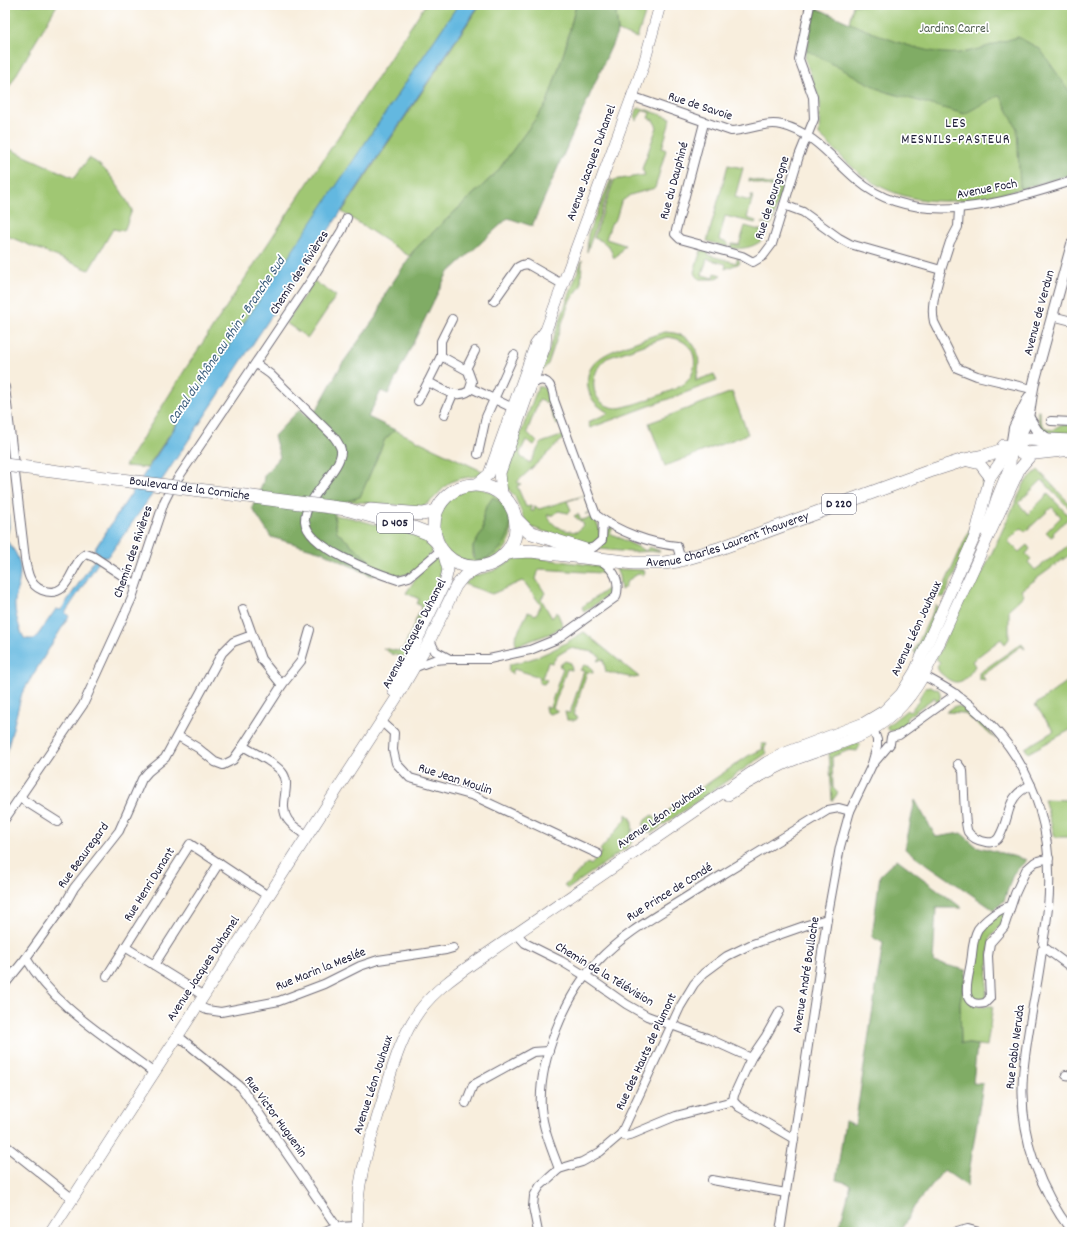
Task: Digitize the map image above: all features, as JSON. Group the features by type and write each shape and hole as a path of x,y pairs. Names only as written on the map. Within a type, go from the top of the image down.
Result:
{"main road":[{"name":"Avenue Jacques Duhamel","path":"477,484 488,474 516,410 529,387 545,346 546,330 631,96 643,67 660,5"},
{"name":"Avenue Jacques Duhamel","path":"502,494 500,473 516,410 536,343 546,330"},
{"name":"Avenue Charles Laurent Thouverey","path":"505,554 513,552 541,551 602,560 648,564 664,563 691,557 964,460 988,455 1011,447 1026,439 1049,440 1069,444"},
{"name":"Avenue Charles Laurent Thouverey","path":"516,519 529,532 602,554 638,557 679,553 708,545 966,451 990,446 1011,447 1026,454 1032,454 1069,444"},
{"name":"D 220","path":"1011,447 1069,444"},
{"path":"986,538 986,527 1010,466 1011,447"},
{"name":"Avenue Léon Jouhaux","path":"357,1229 357,1197 363,1162 396,1058 411,1024 431,997 442,986 516,933 767,762 785,752 873,727 884,711 920,673 975,536 990,477 1011,447"},
{"path":"920,673 986,538 993,529 1020,468 1032,454"},
{"path":"964,460 980,464 990,477"},
{"name":"Boulevard de la Corniche","path":"5,465 349,509 423,514 436,510"},
{"path":"477,484 490,487 502,494 510,504 516,519 515,536 505,554 495,562 480,567 466,566 457,563 440,548 433,528 436,510 444,497 452,491 466,485 477,484"},
{"name":"Boulevard de la Corniche","path":"349,509 427,533 440,548"},
{"name":"Avenue Jacques Duhamel","path":"52,1232 381,721 410,667 445,582 448,570 440,548"},
{"name":"Avenue Jacques Duhamel","path":"410,667 430,640 461,579 480,567"}],"street":[{"name":"Rue de Bourgogne","path":"752,262 763,256 772,244 799,156 814,119 814,105 811,90 800,66 799,55 810,5"},
{"name":"Rue de Savoie","path":"631,96 704,123 738,131 774,124 808,135"},
{"name":"Rue du Dauphiné","path":"704,123 675,234 680,239 742,256 752,262"},
{"name":"Avenue Foch","path":"808,135 823,147 858,182 878,193 920,207 959,209 1072,181"},
{"path":"784,205 803,212 839,238 850,244 941,270"},
{"path":"959,209 958,227 950,242 932,305 934,322 957,368 977,376 1032,389"},
{"name":"Chemin des Rivières","path":"5,819 83,705 132,598 135,584 164,502 170,490 256,364 342,230 347,218"},
{"name":"Avenue de Verdun","path":"1011,447 1024,431 1029,418 1032,389 1072,244"},
{"path":"494,301 518,267 522,265 527,264 562,284"},
{"path":"1052,316 1072,321"},
{"path":"418,401 441,356 440,341 452,319"},
{"path":"466,369 475,351"},
{"path":"478,454 486,417 514,355"},
{"path":"441,356 466,369 471,378 471,388"},
{"path":"256,364 270,374 334,437 340,447 339,460 320,488 306,514 306,526 313,537 331,551 398,580 409,577 440,548"},
{"path":"529,387 534,382 542,380 547,382 552,388 554,400 596,515 646,540 677,546 679,553"},
{"path":"428,382 453,394 463,394 471,388"},
{"path":"5,386 24,552 31,581 41,590 47,592 57,591 70,578 81,557 86,554 94,557 135,584"},
{"path":"471,388 516,410"},
{"name":"Avenue de Verdun","path":"1011,447 1014,428 1032,389"},
{"path":"444,415 453,394"},
{"path":"1029,418 1037,431 1049,440"},
{"path":"1051,421 1072,422"},
{"path":"585,550 594,547 602,540 604,520"},
{"path":"410,667 434,660 489,659 534,649 564,635 616,597 618,589 617,578 610,567 602,560"},
{"path":"243,609 261,659 282,685"},
{"path":"178,736 198,748 215,762 223,765 233,760 282,685 301,661 310,630"},
{"name":"Rue Beauregard","path":"5,984 65,904 74,888 119,831 145,775 165,758 222,653 233,642 252,636"},
{"path":"430,640 435,651 448,659"},
{"name":"Rue Pablo Neruda","path":"920,673 956,694 984,719 1004,740 1017,756 1031,785 1044,824 1049,858 1049,896 1043,947 1023,1075 1023,1117 1029,1151 1039,1178 1054,1206 1072,1232"},
{"path":"873,727 891,737 899,735 956,694"},
{"name":"Rue Jean Moulin","path":"381,721 394,733 393,750 396,763 410,778 474,796 598,854"},
{"path":"871,767 877,746 873,727"},
{"path":"871,767 890,744 891,737"},
{"path":"243,746 283,772 286,781 283,802 285,815 292,824 308,836"},
{"path":"958,764 963,771 966,828 972,837 985,842 992,842 998,838 1012,800 1018,793 1031,785"},
{"name":"Avenue André Boulloche","path":"780,1232 827,919 841,842 850,812 871,767"},
{"path":"20,798 58,822"},
{"name":"Rue Prince de Condé","path":"559,1169 544,1126 541,1110 543,1080 549,1051 562,1016 586,976 597,962 627,934 828,810 840,808 850,812"},
{"name":"Rue Henri Dunant","path":"107,976 190,844 268,896"},
{"path":"1010,906 988,920 975,936 966,991 969,1000 975,1003 985,1003 990,998 989,946 1004,927 1010,906 1026,870 1035,862 1049,858"},
{"path":"154,965 219,863"},
{"name":"Rue des Hauts de Plumont","path":"538,1232 533,1212 534,1196 540,1186 559,1169 589,1159 611,1145 621,1134 672,1024 694,984 716,964 750,945 806,924 827,919"},
{"name":"Chemin de la Télévision","path":"516,933 525,943 561,961 586,976 626,1004 647,1016 716,1041 751,1058"},
{"path":"125,947 204,996"},
{"path":"1043,947 1072,968"},
{"name":"Rue Marin la Meslée","path":"198,1006 206,1010 221,1012 278,1001 324,984 360,966 378,960 453,948"},
{"path":"26,958 35,973 60,1000 117,1048 154,1073"},
{"path":"733,1101 734,1095 751,1058 780,1012"},
{"name":"Rue Victor Huguenin","path":"178,1036 241,1087 337,1227"},
{"path":"466,1103 473,1085 533,1052 549,1051"},
{"path":"733,1101 739,1107 794,1139"},
{"path":"621,1134 626,1136 633,1134 676,1116 733,1101"},
{"path":"5,1145 73,1199"},
{"path":"712,1180 786,1193"},
{"path":"325,1232 337,1227 357,1229"},
{"path":"956,1232 968,1229 979,1232"}],"green space":[{"path":"5,5 57,5 5,94"},
{"path":"425,5 458,5 147,468 125,466 186,368"},
{"path":"480,5 576,5 565,49 547,103 497,172 409,256 342,212"},
{"path":"576,5 615,5 618,31 532,226 508,218 447,274 388,394 381,391 368,417 395,430 385,439 360,497 347,501 334,515 337,532 381,571 372,576 322,552 271,537 252,508 263,483 264,476 280,457 274,436 300,409 308,417 317,409 342,364 378,314 385,294 415,249 497,172 547,103 565,49"},
{"path":"615,5 648,5 637,38 618,31"},
{"name":"Jardins Carrel","path":"853,5 1072,5 1072,174 996,195 970,200 944,201 918,199 893,192 862,175 819,135 820,102 805,58 810,28 816,8 849,23"},
{"path":"816,8 886,38 925,50 943,53 959,53 1018,37 1040,49 1072,95 1072,174 1020,189 1017,129 1000,95 964,114 883,91 806,50"},
{"path":"641,108 671,118 662,148 666,150 655,188 630,195 621,202 616,219 611,224 606,239 625,245 614,259 607,245 594,238 614,180 645,175 642,169 657,127 653,120 648,118 650,113 643,110 636,121 635,117 637,109"},
{"path":"5,147 74,178 89,158 103,168 119,187 132,210 124,231 113,229 89,270 5,235"},
{"path":"728,165 743,168 735,197 750,201 751,196 753,196 747,218 756,221 755,223 725,216 719,240 728,243 727,247 707,241"},
{"path":"611,179 612,181 587,252 588,234"},
{"path":"749,179 779,187 781,185 782,189 772,223 769,225 762,223 767,223 772,204 770,203 771,200 775,201 778,189 749,181"},
{"path":"745,226 767,232 765,237 757,244 747,248 730,248 732,244 739,245"},
{"path":"705,249 709,250 708,255 736,263 738,257 740,263 725,269 726,264 707,259 702,275 714,278 715,273 721,275 715,279 699,279 694,272 701,250 704,251"},
{"path":"582,260 581,286 570,300 548,364 541,372"},
{"path":"314,281 336,296 308,338 286,323"},
{"path":"665,332 684,336 695,347 698,354 699,363 695,381 714,374 717,381 590,428 588,422 609,413 595,403 589,392 588,378 590,370 594,364 600,358 614,350","holes":["667,337 684,342 690,348 694,357 694,368 687,382 679,387 621,408 607,406 600,401 596,395 594,379 596,371 607,358"]},
{"path":"538,387 543,387 550,394 560,423 556,425 548,403 539,400 527,432 537,442 534,445 526,440 520,453 521,457 530,463 541,443 564,435 565,437 517,482 521,484 517,486 526,507 531,506 531,511 534,511 535,506 539,509 586,495 592,513 585,514 591,511 584,496 567,501 571,510 568,513 558,511 554,515 547,515 552,523 559,528 577,532 584,524 574,516 578,514 581,520 594,517 599,528 600,537 595,543 586,546 531,527 524,518 515,497 506,486 506,473"},
{"path":"732,392 748,434 665,466 649,423"},
{"path":"1038,411 1040,411 1040,421 1044,427 1052,430 1060,425 1072,425 1072,433 1052,433 1043,429 1038,419"},
{"path":"395,430 484,472 477,476 451,482 432,500 419,507 347,501 360,497 385,439"},
{"path":"1038,470 1072,506 1072,511 1042,480 1018,503 1028,514 1048,494 1070,517 1053,533 1054,535 1051,537 1046,532 1061,517 1052,507 1025,532 1021,528 1008,541 1019,552 1027,545 1030,549 1026,554 1031,559 1028,562 1035,570 1069,545 1072,546 1072,553 1021,590 1024,595 1009,609 1009,639 1005,644 1001,639 972,661 975,666 969,675 962,681 954,682 949,680 939,672 937,666 940,662 936,659 976,574 982,574 1025,482"},
{"path":"985,474 976,526 944,597 939,597 974,520"},
{"path":"477,488 493,494 504,503 510,516 512,529 509,542 501,553 490,561 474,563 458,560 446,551 440,539 438,526 440,512 448,500 460,492","holes":["486,507 509,519 507,535 500,548 489,557 473,559 473,547 483,530 483,516"]},
{"path":"493,497 502,506 508,516 510,526 508,536 503,545 496,552 487,558 475,562 473,547 483,530 483,516 486,507"},
{"path":"333,515 352,518 424,538 433,552 412,573 399,576 381,571 337,532"},
{"path":"608,527 613,528 610,533 646,551 649,547 660,551 631,552 599,549 605,541"},
{"path":"437,557 441,566 440,578 430,607 404,657 392,654 383,648 398,651 404,648 422,606 417,604 419,599 406,593 421,571"},
{"path":"518,557 530,557 604,567 611,574 613,581 612,587 604,598 584,612 582,607 609,588 610,583 607,577 601,573 539,569 536,579 545,593 541,599 552,618 557,612 563,626 549,634 516,646 515,638 528,612 536,615 541,605 525,583 522,581 492,594 464,584 474,576 493,571"},
{"path":"616,569 644,570 645,573 643,575 638,574 627,581 625,587 621,590 619,576"},
{"path":"936,605 938,608 919,655 914,651"},
{"path":"584,632 639,677 634,678 606,672 603,659 597,661 601,657 593,652 570,648 558,655 552,663 548,662 542,678 547,680 544,684 539,683 540,677 514,669 512,674 508,670 510,664 540,656"},
{"path":"1022,643 1025,649 1021,646 982,675 985,680 979,679 979,673"},
{"path":"565,661 571,663 572,670 567,669 553,708 558,711 550,714 546,712 545,707 550,707 563,668 559,666"},
{"path":"584,665 589,665 593,673 587,672 573,715 578,717 576,720 567,720 565,712 570,713 584,671 580,670"},
{"path":"1072,678 1072,729 1028,753 1025,748 1054,731 1035,705"},
{"path":"930,686 939,690 940,697 937,703 935,697 906,718 907,724 899,730 890,731 887,729 887,726 907,710 909,712 920,700 919,698 926,687"},
{"path":"955,706 965,709 983,724 996,739 964,713 946,712"},
{"path":"858,742 860,745 857,751 849,750 832,757 833,788 838,793 832,801 829,753"},
{"path":"761,744 767,744 764,749 767,753 653,832 645,832 643,825 645,820 652,815 656,819 748,756 763,749"},
{"path":"1044,799 1072,800 1072,837 1055,837"},
{"path":"915,800 936,837 961,833 976,846 1027,860 1013,874 1004,901 994,910 905,849"},
{"path":"626,814 631,818 633,831 631,831 632,841 629,846 568,889 564,886 588,863 591,865 602,852 600,850 626,819"},
{"path":"897,859 962,908 936,908 933,962 966,970 960,1002 961,1043 977,1045 973,1083 983,1084 967,1186 944,1170 914,1207 900,1232 838,1232 851,1184 836,1180 845,1121 855,1125 883,943 872,937 880,875"},
{"path":"1005,910 1005,920 990,938 986,999 975,1001 969,993 977,940 982,928"},
{"path":"966,970 964,991 979,1006 993,1006 987,1046 961,1043 960,1002"}],"water":[{"path":"458,5 479,5 156,489 108,557 102,557 65,613 69,616 22,693 5,759 5,426 9,527 6,540 16,554 20,570 15,606 22,635 25,639 35,639 56,609 61,610 99,553 94,550 252,311"}],"district":[{"name":"LES MESNILS-PASTEUR","path":"956,132"}],"water label":[{"name":"Canal du Rhône au Rhin - Branche Sud","path":"227,341"}]}
